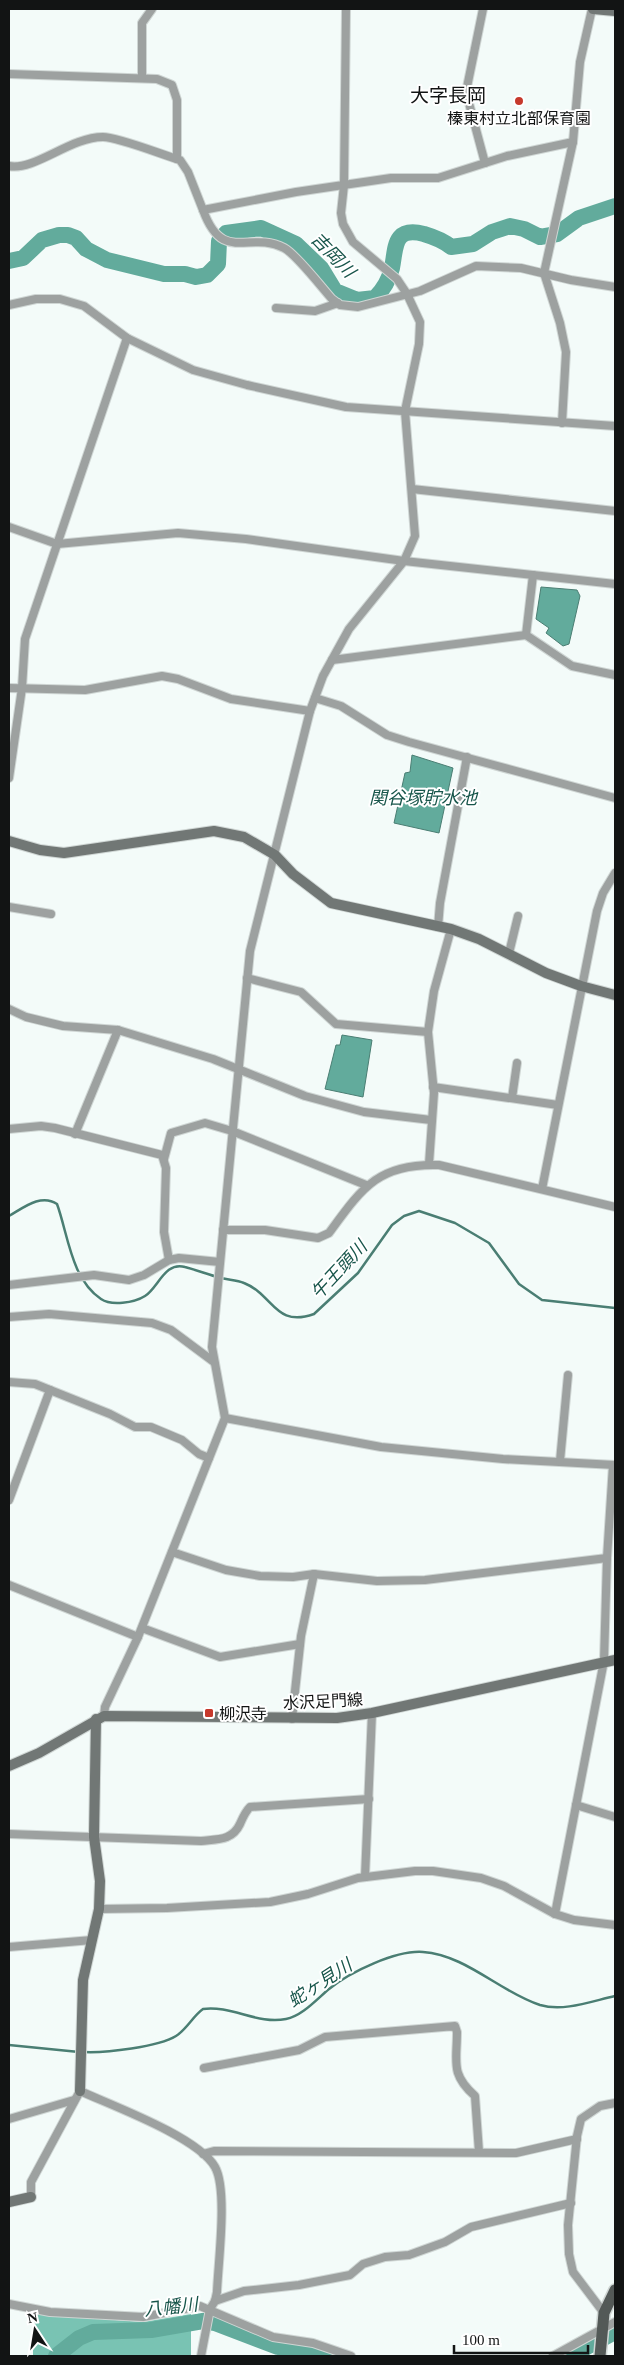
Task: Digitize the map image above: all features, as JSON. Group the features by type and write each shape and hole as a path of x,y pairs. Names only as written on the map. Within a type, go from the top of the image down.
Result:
{"main road":[{"path":"600,2354 604,2314 615,2290"}],"street":[{"path":"142,78 142,22 152,9"},
{"path":"9,2202 31,2197 30,2182 62,2128 80,2091 83,1980 99,1909 100,1881 94,1837 100,1717 142,1628 225,1418 212,1347 237,1069 247,978 256,924 310,711 315,698 332,660 350,629 404,561 415,536 405,411 420,344 420,322 407,294 397,279 353,242 343,224 341,213 344,185 346,9"},
{"path":"482,9 466,92 485,163"},
{"path":"562,423 566,352 560,323 544,273 573,142 580,62 592,9 615,11"},
{"path":"9,74 157,79 172,85 177,100 177,159"},
{"path":"9,166 17,167 42,158 73,143 104,137 180,160 188,172 209,228 229,243 267,244 285,249 338,303"},
{"path":"203,210 390,178 438,178 485,163 573,142"},
{"path":"276,308 315,311 338,303 358,307 420,291 476,266 521,268 615,286"},
{"path":"9,305 36,299 60,299 84,306 126,338 193,370 246,385 346,406 615,426"},
{"path":"9,778 22,688 25,639 126,338"},
{"path":"412,489 615,511"},
{"path":"9,527 58,544 178,533 246,539 404,561 615,584"},
{"path":"526,635 533,574"},
{"path":"332,660 526,635 572,666 615,675"},
{"path":"9,688 85,690 162,676 178,679 231,699 310,711"},
{"path":"315,698 340,706 387,735 615,798"},
{"path":"438,927 440,903 467,758"},
{"path":"9,841 40,850 64,853 214,831 244,838 275,855 293,874 331,903 451,930 479,939 546,973 581,986 615,995"},
{"path":"542,1189 581,986 603,893 615,873"},
{"path":"9,907 51,914"},
{"path":"509,953 518,916"},
{"path":"429,1164 433,1087 428,1032 434,991 451,930"},
{"path":"247,978 301,992 336,1024 428,1032"},
{"path":"9,1009 26,1017 63,1026 118,1030 213,1059 305,1096 364,1112 431,1120"},
{"path":"75,1134 118,1030"},
{"path":"512,1098 517,1063"},
{"path":"433,1087 558,1105"},
{"path":"164,1161 171,1133 205,1123 232,1131 366,1185"},
{"path":"9,1129 41,1126 162,1155 166,1168 164,1232 169,1260"},
{"path":"223,1230 265,1230 318,1238 324,1236 366,1185 388,1172 429,1164 615,1206"},
{"path":"9,1285 76,1276 129,1280 169,1260 179,1258 220,1265"},
{"path":"9,1316 49,1314 152,1322 171,1330 214,1362"},
{"path":"560,1461 568,1376"},
{"path":"9,1382 35,1384 110,1414 135,1427 151,1427 182,1440 199,1454 209,1458"},
{"path":"9,1500 50,1390"},
{"path":"225,1418 381,1447 503,1460 560,1461 614,1465 607,1558 604,1660 555,1914"},
{"path":"172,1552 226,1570 260,1576 293,1577 314,1574 377,1581 425,1580 607,1558"},
{"path":"292,1719 300,1644 314,1574"},
{"path":"9,1586 138,1637"},
{"path":"142,1628 220,1657 300,1644"},
{"name":"水沢足門線","path":"9,1766 66,1739 100,1717 128,1714 292,1719 337,1718 372,1713 604,1660 615,1660"},
{"path":"366,1877 372,1713"},
{"path":"9,1834 44,1833 201,1841 226,1838 237,1830 246,1811 250,1807 369,1799"},
{"path":"576,1805 615,1817"},
{"path":"99,1909 167,1908 270,1902 308,1894 328,1886 366,1877 415,1871 482,1878 504,1886 555,1914 574,1920 615,1925"},
{"path":"9,1947 92,1940"},
{"path":"204,2068 300,2050 325,2036 455,2026 457,2032 457,2075 462,2084 475,2096 479,2152"},
{"path":"80,2091 195,2146 215,2167 220,2184 215,2301 209,2313 201,2356"},
{"path":"9,2119 74,2100"},
{"path":"604,2314 573,2272 569,2254 571,2203 577,2139 581,2119 600,2106 615,2103"},
{"path":"203,2154 214,2151 516,2153 577,2139"},
{"path":"215,2301 244,2292 299,2285 350,2275 363,2264 384,2257 409,2255 446,2242 471,2227 571,2203"},
{"path":"9,2304 50,2312 142,2317 200,2306 209,2313 273,2337 313,2343 351,2356"},
{"path":"552,2356 615,2322"}],"shaded area":[{"path":"33,2314 143,2322 191,2314 191,2356 33,2356"}],"water":[{"path":"541,587 577,590 580,596 569,644 563,646 546,633 549,628 536,619"},
{"name":"関谷塚貯水池","path":"412,755 453,768 439,833 394,823 405,773 410,772"},
{"path":"342,1035 372,1040 363,1097 325,1089 336,1045 340,1045"}],"waterway":[{"name":"吉岡川","path":"9,261 23,258 42,240 59,235 68,235 76,238 86,249 107,260 164,274 185,274 196,277 207,275 218,264 219,241 226,233 261,228 296,244 321,268 335,291 357,300 375,298 381,292 391,272 398,240 406,233 414,232 428,235 451,247 473,244 492,232 510,226 524,229 540,237 557,234 579,218 615,206"},
{"name":"午王頭川","path":"9,1216 38,1201 45,1200 57,1204 72,1255 83,1280 101,1299 116,1303 129,1302 145,1296 167,1271 178,1266 244,1283 254,1288 283,1314 291,1317 314,1314 358,1273 392,1225 404,1216 419,1211 455,1223 489,1243 519,1284 542,1300 615,1308"},
{"name":"蛇ヶ見川","path":"84,2052 132,2048 168,2040 180,2033 203,2009 224,2010 265,2019 286,2019 298,2015 338,1982 361,1969 387,1958 412,1952 439,1955 454,1960 525,1999 549,2007 568,2007 615,1996"},
{"name":"蛇ヶ見川","path":"9,2045 79,2052"},
{"name":"八幡川","path":"56,2356 79,2338 93,2332 151,2330 203,2321 215,2323 278,2347 324,2356"},
{"name":"八幡川","path":"570,2356 615,2332"}],"place":[{"name":"榛東村立北部保育園","path":"519,101"},
{"name":"柳沢寺","path":"209,1713"}],"district":[{"name":"大字長岡","path":"448,95"}]}
